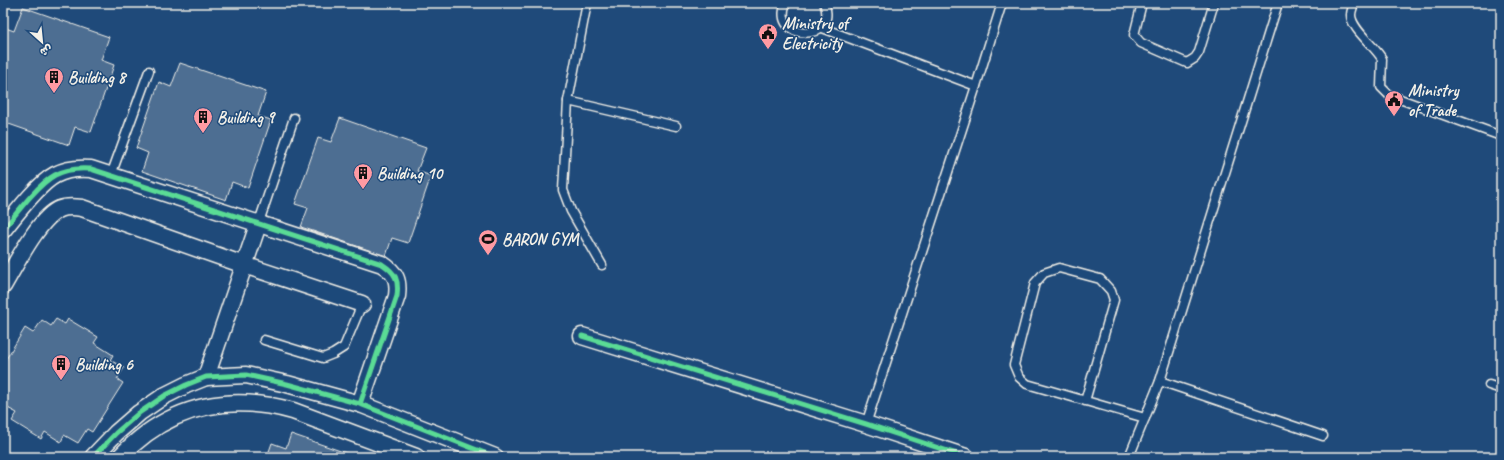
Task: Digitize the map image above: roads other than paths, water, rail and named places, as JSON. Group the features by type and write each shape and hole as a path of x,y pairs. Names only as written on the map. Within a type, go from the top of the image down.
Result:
{"street":[{"path":"3,230 46,181 55,175 78,168 91,169 259,222 382,264 390,269 396,277 398,286 397,296 360,404"},
{"path":"3,286 23,252 44,222 51,214 61,209 71,207 82,208 244,266 362,304"},
{"path":"206,377 259,222"},
{"path":"582,336 866,424 966,457"},
{"path":"93,457 116,433 164,396 206,377 246,376 287,384 360,404 495,457"},
{"path":"120,457 149,431 168,420 188,411 210,405 230,402 273,405 416,457"}],"lane":[{"path":"587,3 568,101 563,190 571,211 602,265"},
{"path":"786,3 784,13 785,21 790,28 805,34 813,32 820,27 825,20 827,12 824,3"},
{"path":"866,424 1002,3"},
{"path":"1142,3 1134,35 1141,42 1187,63 1195,58 1199,52 1214,3"},
{"path":"1129,457 1160,381 1278,3"},
{"path":"1354,3 1351,18 1359,32 1382,59 1381,87 1383,91 1389,95 1501,136"},
{"path":"820,27 976,86"},
{"path":"111,175 149,70"},
{"path":"568,101 676,126"},
{"path":"259,222 294,118"},
{"path":"1085,401 1114,300 1111,290 1100,279 1059,268 1044,273 1035,283 1014,365 1019,377 1028,384 1085,401 1144,418"},
{"path":"264,340 323,358 344,347 362,304"},
{"path":"1160,381 1323,436"},
{"path":"1489,385 1501,389"}],"place":[{"name":"Ministry of Electricity","path":"768,50"},
{"name":"Building 8","path":"54,94"},
{"name":"Ministry of Trade","path":"1394,117"},
{"name":"Building 9","path":"203,134"},
{"name":"Building 10","path":"363,190"},
{"name":"BARON GYM","path":"488,256"},
{"name":"Building 6","path":"61,381"}]}
